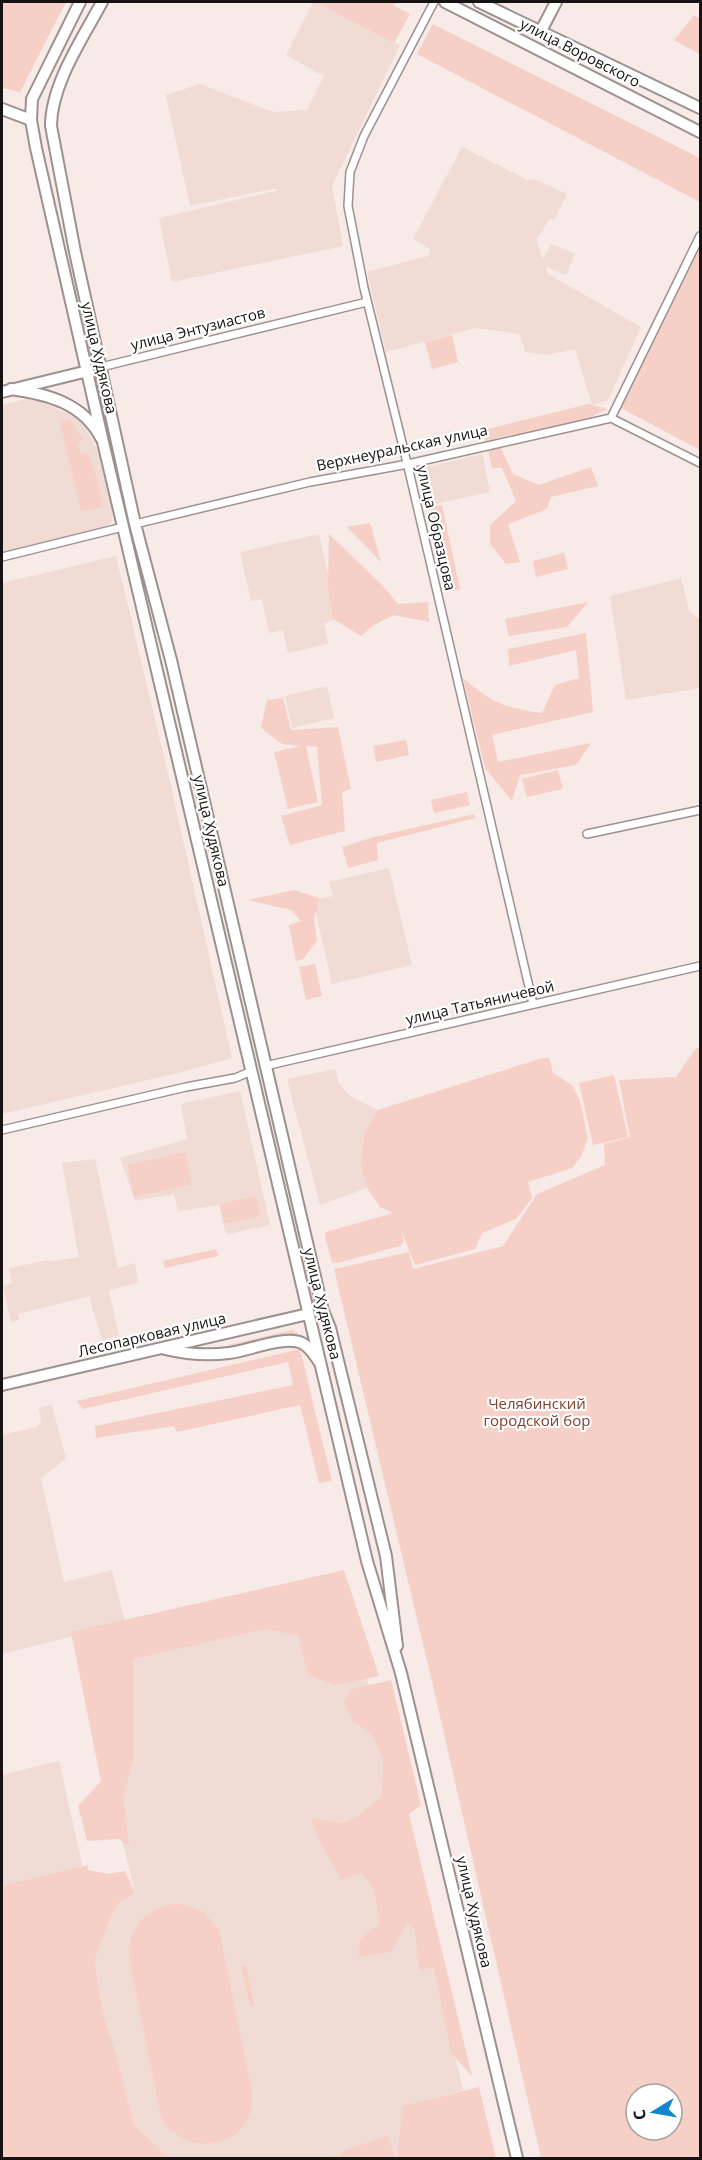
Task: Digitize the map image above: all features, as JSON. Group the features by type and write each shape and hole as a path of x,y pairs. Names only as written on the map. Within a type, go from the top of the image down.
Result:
{"main road":[{"name":"улица Худякова","path":"80,2 36,88 30,110 49,211 322,1365 366,1561 400,1673 517,2158"},
{"name":"улица Худякова","path":"102,2 59,86 52,106 51,126 75,252 135,524 171,660 323,1311 330,1328 386,1556 400,1673"},
{"name":"улица Воровского","path":"445,2 700,132"},
{"name":"улица Воровского","path":"480,2 700,108"},
{"path":"541,31 556,2"},
{"path":"2,109 51,126"},
{"name":"улица Энтузиастов","path":"6,391 101,368"},
{"path":"6,391 43,394 67,404 83,415 97,430 103,442"},
{"name":"Верхнеуральская улица","path":"123,527 135,524"},
{"path":"252,1071 265,1066"},
{"name":"Лесопарковая улица","path":"2,1385 323,1311"},
{"path":"162,1348 189,1354 217,1354 239,1352 290,1340 301,1342 309,1348 322,1365"}],"street":[{"name":"улица Образцова","path":"434,2 364,136 350,172 348,206 352,238 408,464 533,1004"},
{"path":"700,236 610,418 700,463"},
{"name":"улица Энтузиастов","path":"101,368 367,302"},
{"name":"Верхнеуральская улица","path":"135,524 310,482 408,464 610,418"},
{"name":"Верхнеуральская улица","path":"2,557 123,527"},
{"path":"587,834 700,810"},
{"name":"улица Татьяничевой","path":"265,1066 700,966"},
{"path":"2,1130 186,1087 235,1078 252,1071"}],"shaded area":[{"path":"313,2 400,45 332,186 343,246 172,282 159,218 276,191 277,188 190,206 166,95 200,84 273,112 307,110 324,76 286,55"},
{"path":"462,147 528,180 534,179 567,194 554,220 550,218 536,240 543,259 551,244 575,254 566,275 546,267 548,274 641,327 608,400 592,405 575,349 546,355 526,352 519,334 476,328 386,352 367,272 428,256 430,249 413,239"},
{"path":"32,398 73,416 84,426 97,449 113,511 112,519 111,523 99,530 2,552 2,405"},
{"path":"482,454 490,492 431,505 423,468"},
{"path":"319,534 338,619 324,623 328,644 288,653 283,630 269,633 262,599 251,601 240,552"},
{"path":"116,556 232,1058 2,1114 2,583"},
{"path":"681,578 689,611 700,619 700,688 626,700 610,596"},
{"path":"327,686 334,718 292,728 285,696"},
{"path":"389,868 412,965 332,984 313,900 333,896 329,882"},
{"path":"335,1069 339,1084 350,1096 378,1110 364,1134 361,1163 367,1188 320,1205 287,1079"},
{"path":"240,1091 270,1225 228,1234 225,1231 219,1205 178,1211 174,1194 135,1201 120,1158 187,1139 181,1104"},
{"path":"95,1159 118,1268 135,1263 138,1283 109,1290 119,1336 102,1340 89,1296 18,1314 19,1320 11,1322 3,1286 12,1283 9,1268 79,1257 62,1163"},
{"path":"52,1405 66,1459 41,1478 64,1582 112,1570 126,1625 343,1576 463,2090 403,2107 398,2158 343,2155 310,2158 169,2158 134,2125 102,2012 95,1960 110,1918 118,1904 135,1893 73,1636 2,1654 2,1435 37,1427 41,1421 39,1408"},
{"path":"59,1761 83,1869 2,1887 2,1775"}],"green space":[{"path":"2,2 66,2 20,92 2,88"},
{"path":"314,2 395,2 397,3 393,5 410,14 394,43"},
{"path":"694,15 700,19 700,54 674,40"},
{"path":"433,24 700,158 700,202 417,54"},
{"path":"700,244 700,450 619,407"},
{"path":"452,335 458,362 432,369 425,342"},
{"path":"589,404 607,409 583,421 496,438 513,474 539,485 591,467 598,486 551,497 547,509 508,524 520,562 506,564 490,544 490,525 516,501 502,468 492,468 483,430"},
{"path":"69,419 82,438 78,445 81,454 89,454 103,507 81,511 60,424"},
{"path":"442,505 460,589 449,592 431,507"},
{"path":"370,523 381,562 347,527"},
{"path":"329,534 383,586 398,604 428,602 429,622 394,615 374,625 361,636 333,619 328,587"},
{"path":"564,553 568,569 536,577 533,561"},
{"path":"588,602 567,627 509,636 505,619"},
{"path":"586,633 593,712 492,735 498,762 591,743 576,765 520,775 512,801 485,768 463,678 499,703 542,713 555,685 579,678 576,650 509,666 508,649"},
{"path":"283,698 291,730 338,727 351,789 342,792 345,831 290,845 281,816 322,805 317,747 306,746 318,802 288,809 274,752 300,746 282,744 261,728 267,700"},
{"path":"406,740 409,755 376,762 373,746"},
{"path":"558,770 563,789 527,797 522,779"},
{"path":"467,792 470,805 434,813 431,800"},
{"path":"474,814 475,818 377,843 378,860 348,868 342,847 374,837"},
{"path":"294,890 319,898 314,919 317,941 303,959 296,961 289,925 301,921 291,910 248,900"},
{"path":"315,964 322,996 306,1000 299,967"},
{"name":"Челябинский городской бор","path":"696,1048 700,1048 700,2158 541,2158 436,1699 334,1269 409,1252 413,1269 503,1246 537,1194 605,1165 604,1144 630,1137 619,1080 676,1077"},
{"path":"542,1058 549,1058 553,1073 572,1085 580,1101 588,1138 581,1157 572,1168 528,1182 532,1198 516,1219 482,1233 475,1249 415,1265 401,1230 404,1242 400,1246 338,1263 332,1262 325,1237 326,1232 393,1213 380,1207 367,1188 361,1163 364,1134 378,1110"},
{"path":"614,1075 628,1137 593,1145 579,1083"},
{"path":"185,1152 192,1184 134,1197 127,1165"},
{"path":"256,1196 260,1216 224,1224 220,1204"},
{"path":"216,1249 218,1256 165,1268 163,1261"},
{"path":"292,1330 299,1334 227,1347 229,1345"},
{"path":"300,1349 332,1481 319,1483 300,1405 177,1432 174,1426 96,1438 95,1426 293,1385 288,1362 83,1409 77,1401"},
{"path":"344,1570 379,1676 335,1685 308,1675 298,1635 265,1629 133,1659 133,1760 123,1799 129,1846 119,1839 87,1841 78,1806 101,1781 71,1632"},
{"path":"391,1680 421,1805 409,1814 472,2076 451,2053 434,1967 420,1970 414,1928 407,1923 391,1952 359,1957 360,1939 380,1924 374,1890 362,1873 341,1879 318,1839 311,1818 342,1823 356,1818 382,1796 383,1759 373,1735 353,1721 344,1702 352,1689"},
{"path":"88,1865 88,1870 108,1874 125,1871 135,1893 118,1904 110,1918 95,1960 102,2012 116,2054 134,2125 169,2158 2,2158 2,1886"},
{"path":"180,1904 204,1912 219,1930 252,2092 250,2111 243,2126 232,2137 218,2142 202,2144 187,2140 173,2131 161,2118 130,1963 131,1940 141,1921 157,1909"},
{"path":"246,1965 254,2005 250,2006 241,1966"},
{"path":"479,2087 496,2158 397,2158 403,2106"},
{"path":"388,2136 395,2158 310,2158 343,2155 342,2151"}]}
